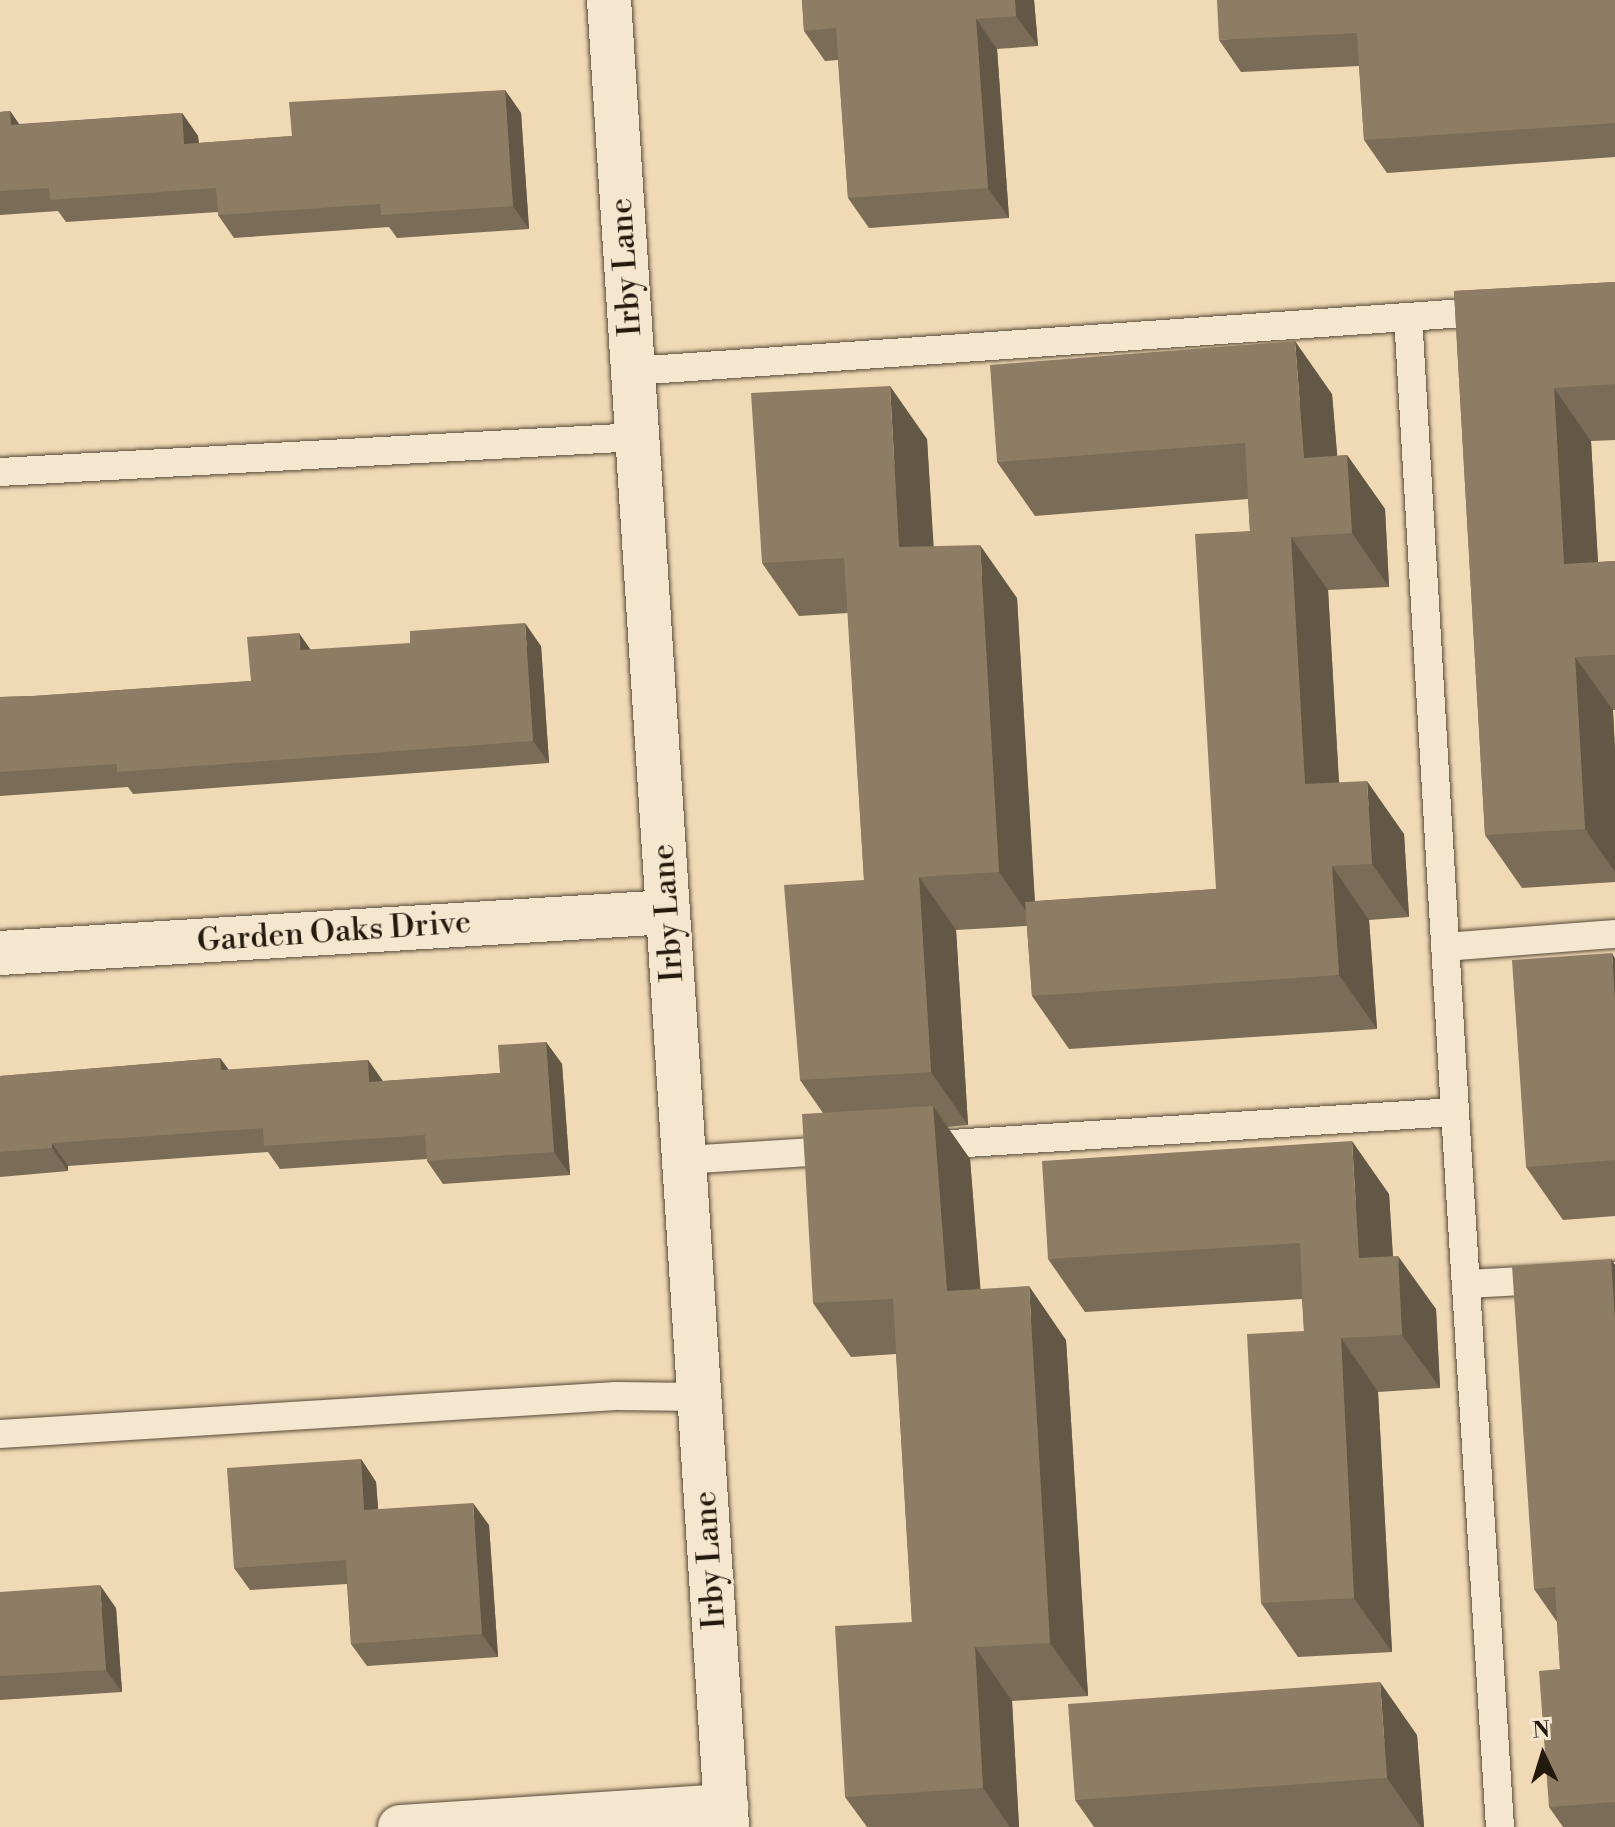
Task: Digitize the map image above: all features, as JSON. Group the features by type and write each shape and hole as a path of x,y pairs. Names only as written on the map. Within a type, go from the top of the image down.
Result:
{"street":[{"name":"Irby Lane","path":"609,0 727,1816"},
{"name":"Garden Oaks Drive","path":"0,953 668,912"},
{"path":"400,1827 727,1816"}],"lane":[{"path":"633,371 1519,310"},
{"path":"1408,317 1500,1827"},
{"path":"0,472 638,437"},
{"path":"1445,947 1615,934"},
{"path":"684,1160 1455,1112"},
{"path":"1467,1284 1615,1276"},
{"path":"0,1434 616,1396 700,1397"}],"building":[{"path":"802,0 1015,0 1016,16 976,19 988,188 848,198 836,28 804,31"},
{"path":"1217,0 1615,0 1615,123 1364,140 1357,33 1219,40"},
{"path":"505,90 513,206 381,215 380,204 218,215 216,188 50,200 49,188 0,191 0,112 10,111 11,125 182,113 184,144 292,136 289,102"},
{"path":"1615,282 1615,384 1554,388 1564,564 1615,561 1615,655 1575,657 1585,829 1485,835 1454,291"},
{"path":"1295,341 1304,458 1347,455 1352,533 1291,537 1305,784 1367,781 1372,864 1332,866 1339,975 1032,996 1025,902 1216,889 1195,534 1250,531 1245,443 997,462 990,365"},
{"path":"890,386 899,547 980,545 999,872 919,877 931,1072 800,1080 784,885 864,880 844,558 762,563 751,393"},
{"path":"525,623 533,741 117,772 117,764 0,772 0,697 251,681 247,637 299,633 300,650 410,643 410,631"},
{"path":"1612,953 1615,1160 1526,1167 1512,960"},
{"path":"546,1042 554,1152 427,1161 425,1135 264,1146 263,1128 52,1143 52,1148 0,1152 0,1076 220,1058 221,1070 368,1060 369,1082 500,1073 498,1045"},
{"path":"933,1106 947,1291 1029,1286 1050,1643 975,1647 983,1788 845,1797 835,1626 912,1622 893,1299 813,1303 802,1114"},
{"path":"1352,1141 1359,1258 1398,1256 1402,1335 1341,1338 1354,1598 1261,1603 1247,1334 1304,1331 1300,1243 1048,1259 1042,1161"},
{"path":"1611,1259 1615,1321 1615,1802 1549,1807 1539,1671 1560,1669 1555,1587 1534,1589 1512,1266"},
{"path":"361,1459 364,1510 473,1503 482,1634 351,1644 346,1560 234,1568 227,1468"},
{"path":"100,1585 106,1670 0,1676 0,1592"},
{"path":"1380,1682 1387,1778 1075,1800 1068,1704"}]}
